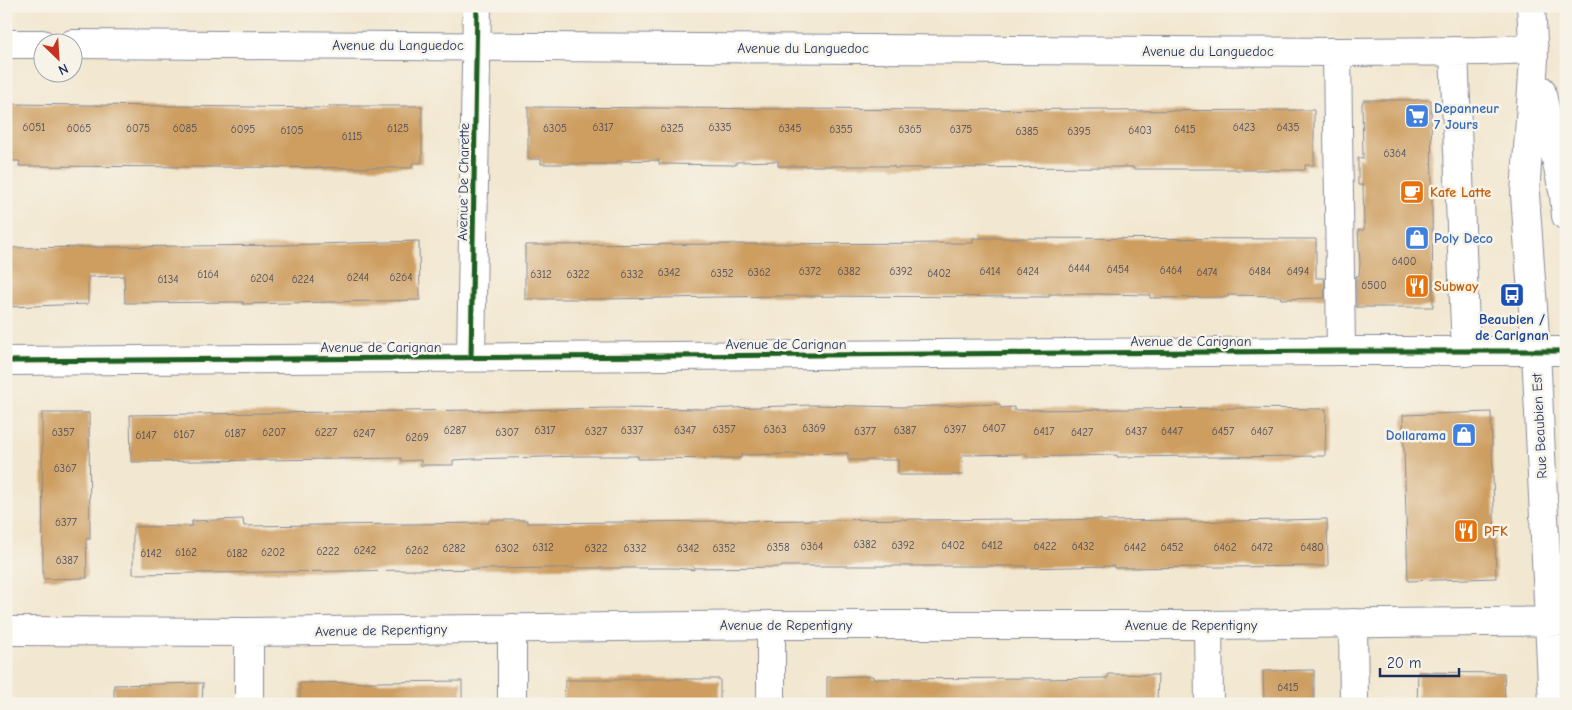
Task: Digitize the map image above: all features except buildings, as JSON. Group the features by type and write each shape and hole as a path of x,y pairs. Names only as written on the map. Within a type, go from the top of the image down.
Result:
{"street":[{"name":"Avenue De Charette","path":"471,357 477,6"},
{"name":"Rue Beaubien Est","path":"1531,6 1534,54 1525,194 1552,354 1558,621 1553,704"},
{"path":"6,44 32,44"},
{"name":"Avenue du Languedoc","path":"82,44 477,45 1338,52 1454,51 1534,54"},
{"path":"1454,51 1466,352"},
{"path":"1338,52 1341,351"},
{"name":"Rue Beaubien Est","path":"1534,54 1565,203"},
{"name":"Avenue de Carignan","path":"6,361 1341,351 1552,354"},
{"name":"Avenue de Repentigny","path":"6,631 249,632 771,625 1208,625 1558,621"},
{"path":"1353,623 1354,704"},
{"path":"771,625 771,704"},
{"path":"1208,625 1209,704"},
{"path":"512,628 512,704"},
{"path":"249,632 249,704"}],"cycle path":[{"path":"471,357 477,6"},
{"path":"6,361 1566,351"}],"place":[{"name":"Depanneur 7 Jours","path":"1417,116"},
{"name":"Kafe Latte","path":"1412,192"},
{"name":"Poly Deco","path":"1417,238"},
{"name":"Subway","path":"1417,286"},
{"name":"Beaubien / de Carignan","path":"1512,295"},
{"name":"Dollarama","path":"1464,435"},
{"name":"PFK","path":"1466,531"}]}
